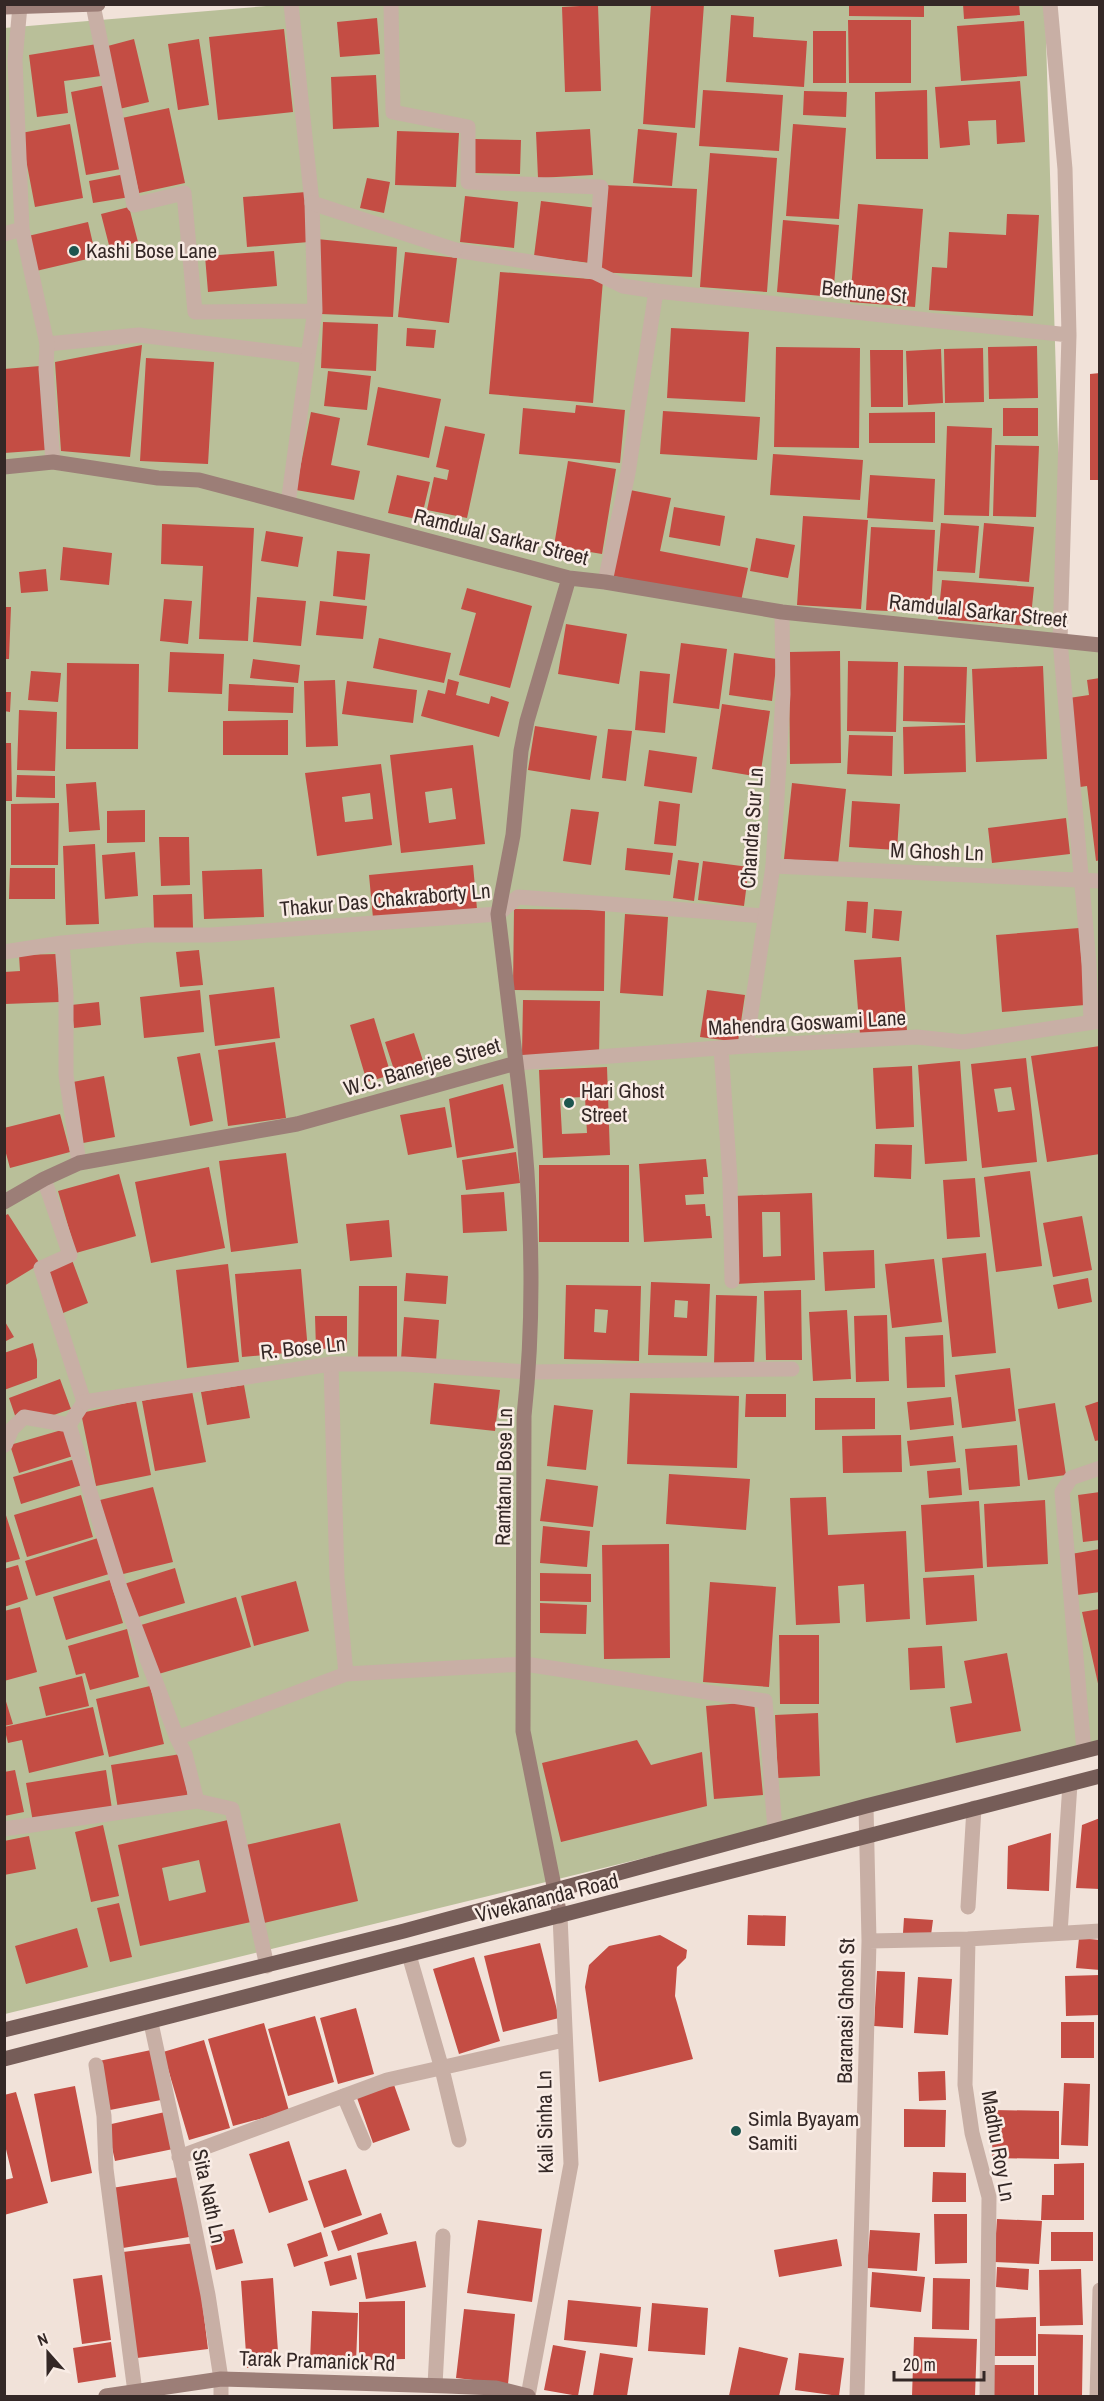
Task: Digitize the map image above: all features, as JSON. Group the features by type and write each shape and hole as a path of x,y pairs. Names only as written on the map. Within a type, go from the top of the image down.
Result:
{"main road":[{"name":"Vivekananda Road","path":"4,2030 267,1966 866,1806 1092,1749"},
{"name":"Vivekananda Road","path":"4,2059 868,1838 1100,1776"}],"street":[{"path":"53,462 46,369 47,344 22,229 15,6 98,4"},
{"path":"288,504 315,310 312,203 291,4"},
{"path":"391,4 393,112 468,128 468,182 601,187 594,272"},
{"path":"1050,4 1065,169 1069,335 1060,641 1095,1022"},
{"path":"93,5 134,205 184,193 195,312 315,310"},
{"name":"Bethune St","path":"312,203 455,250 594,272 623,286 1069,335"},
{"path":"4,234 22,229"},
{"path":"605,582 628,473 656,291"},
{"path":"47,344 139,335 308,356"},
{"name":"Ramdulal Sarkar Street","path":"4,467 53,462 158,478 200,480 569,578 782,612 1100,645"},
{"name":"W.C. Banerjee Street","path":"4,1202 44,1179 79,1163 297,1124 516,1063 498,914 513,835 521,751 527,722 569,578"},
{"name":"Chandra Sur Ln","path":"746,1046 773,866 783,694 782,612"},
{"name":"M Ghosh Ln","path":"773,866 1080,878 1100,881"},
{"name":"Thakur Das Chakraborty Ln","path":"4,952 147,935 211,936 498,914 518,897 765,916"},
{"path":"63,944 66,995 66,1075 79,1163"},
{"name":"Mahendra Goswami Lane","path":"516,1063 746,1046 917,1037 963,1042 1095,1022"},
{"path":"721,1048 730,1179 732,1281"},
{"name":"Ramtanu Bose Ln","path":"516,1063 526,1144 532,1282 529,1372 524,1416 524,1731 560,1916"},
{"path":"44,1179 70,1255 41,1268 84,1402 69,1425"},
{"path":"331,1364 337,1578 346,1674"},
{"name":"R. Bose Ln","path":"84,1402 331,1364 404,1365 529,1372 792,1369"},
{"path":"5,1445 12,1429 24,1417 69,1425"},
{"path":"69,1425 120,1588 185,1754 197,1801"},
{"path":"1092,1749 1062,1492 1071,1478 1100,1468"},
{"path":"177,1738 346,1674 525,1664 765,1701 775,1830"},
{"path":"1060,1933 1070,1784"},
{"path":"4,1829 197,1801 232,1809 267,1966"},
{"name":"Baranasi Ghosh St","path":"857,2397 868,1941 866,1806"},
{"path":"968,1907 974,1808"},
{"name":"Kali Sinha Ln","path":"528,2397 571,2164 560,1916"},
{"path":"868,1941 968,1939 1100,1931"},
{"name":"Madhu Roy Ln","path":"968,1939 965,2085 972,2133 989,2197 987,2397"},
{"path":"409,1955 442,2069 459,2140"},
{"name":"Sita Nath Ln","path":"150,2023 208,2295 221,2379 220,2397"},
{"path":"179,2157 387,2080 564,2040"},
{"path":"96,2065 104,2116 106,2169 135,2392"},
{"path":"344,2096 364,2143"},
{"path":"443,2236 443,2389"},
{"path":"1097,2397 1100,2290"},
{"name":"Tarak Pramanick Rd","path":"106,2397 221,2379 281,2379 443,2389 496,2388 528,2397"}],"green space":[{"path":"291,4 1045,5 1064,647 1100,652 1099,1747 5,2014 4,28"}],"building":[{"path":"651,4 704,4 695,128 643,124"},
{"path":"963,4 1019,4 1020,15 964,19"},
{"path":"598,5 601,91 565,92 562,7"},
{"path":"849,5 924,5 924,17 849,16"},
{"path":"731,15 754,17 753,37 807,41 804,87 726,82"},
{"path":"377,18 380,54 340,57 337,22"},
{"path":"848,20 911,20 911,83 849,83"},
{"path":"1024,21 1027,76 961,81 957,26"},
{"path":"284,29 293,112 218,120 209,37"},
{"path":"813,31 846,31 846,83 813,83"},
{"path":"134,39 149,102 119,109 104,47"},
{"path":"199,39 209,105 178,110 168,44"},
{"path":"97,44 101,76 64,81 68,113 37,117 29,55"},
{"path":"376,75 379,127 333,129 331,77"},
{"path":"1020,81 1025,142 997,144 996,120 968,121 970,145 940,148 935,87"},
{"path":"106,85 121,169 86,175 71,92"},
{"path":"703,90 783,95 779,151 699,146"},
{"path":"927,90 928,159 876,159 875,92"},
{"path":"804,91 847,92 846,117 803,115"},
{"path":"169,108 185,183 139,193 122,118"},
{"path":"70,124 83,198 35,207 21,133"},
{"path":"793,124 846,128 839,219 786,216"},
{"path":"590,129 593,175 538,178 536,132"},
{"path":"638,129 677,133 672,186 633,183"},
{"path":"397,131 459,133 456,187 395,185"},
{"path":"475,139 521,140 520,174 475,173"},
{"path":"710,153 777,158 767,292 700,287"},
{"path":"125,174 130,197 93,203 89,181"},
{"path":"367,178 390,182 384,213 360,208"},
{"path":"603,185 697,189 692,277 598,272"},
{"path":"306,192 309,242 247,247 243,197"},
{"path":"465,196 518,202 514,248 460,242"},
{"path":"541,201 597,208 590,263 534,256"},
{"path":"858,204 923,209 915,307 850,302"},
{"path":"129,207 138,242 110,249 101,214"},
{"path":"1007,214 1039,215 1033,316 929,310 932,267 947,268 949,232 1006,235"},
{"path":"783,220 839,225 833,297 777,292"},
{"path":"88,222 96,257 36,271 28,236"},
{"path":"317,239 397,247 393,317 321,314"},
{"path":"274,251 277,286 208,292 205,256"},
{"path":"405,252 457,258 449,323 398,317"},
{"path":"500,272 603,280 593,403 489,394"},
{"path":"323,322 378,324 376,371 321,368"},
{"path":"407,328 436,330 434,348 406,346"},
{"path":"671,328 749,332 745,402 667,398"},
{"path":"142,345 130,457 61,451 55,362"},
{"path":"1037,346 1038,398 989,399 988,347"},
{"path":"776,347 860,348 859,448 774,447"},
{"path":"983,348 984,402 945,403 944,349"},
{"path":"941,349 943,403 908,405 906,351"},
{"path":"870,350 903,350 903,407 871,407"},
{"path":"146,358 214,362 208,464 140,461"},
{"path":"40,366 46,450 4,453 4,369"},
{"path":"328,371 371,376 367,410 324,406"},
{"path":"1100,373 1100,480 1090,480 1090,374"},
{"path":"378,387 441,399 429,458 367,445"},
{"path":"576,405 625,410 620,463 519,454 523,408 575,413"},
{"path":"1003,408 1038,408 1038,436 1003,436"},
{"path":"663,411 760,417 757,460 660,454"},
{"path":"311,412 340,418 331,465 360,471 354,500 296,490"},
{"path":"935,412 935,443 869,443 869,413"},
{"path":"445,426 485,434 467,518 427,510 434,477 447,480 449,470 436,467"},
{"path":"947,426 992,428 989,516 944,515"},
{"path":"995,445 1039,446 1036,517 993,516"},
{"path":"773,454 863,460 860,500 770,495"},
{"path":"568,461 616,469 602,554 554,546"},
{"path":"397,475 430,482 421,520 388,513"},
{"path":"870,475 935,479 933,522 867,518"},
{"path":"630,490 671,498 660,551 748,568 741,601 613,576"},
{"path":"674,507 725,516 720,546 669,537"},
{"path":"803,516 868,520 861,609 797,605"},
{"path":"941,523 979,526 975,573 937,571"},
{"path":"984,523 1034,527 1029,582 979,578"},
{"path":"162,524 254,528 248,641 199,639 203,566 161,564"},
{"path":"871,527 935,530 931,613 866,610"},
{"path":"266,531 303,537 298,567 261,561"},
{"path":"756,538 795,545 788,578 750,571"},
{"path":"63,547 112,553 109,585 60,580"},
{"path":"337,551 370,554 365,600 333,596"},
{"path":"46,569 48,591 21,593 19,572"},
{"path":"942,580 1034,587 1030,626 938,619"},
{"path":"467,588 532,606 510,688 459,675 476,613 461,609"},
{"path":"257,597 306,601 301,646 253,642"},
{"path":"164,599 192,601 188,644 160,641"},
{"path":"320,601 367,606 363,639 316,635"},
{"path":"4,607 11,607 9,659 4,659"},
{"path":"566,624 627,634 619,684 558,674"},
{"path":"379,638 451,653 444,683 373,668"},
{"path":"681,643 727,649 719,709 673,703"},
{"path":"840,651 841,763 790,764 789,652"},
{"path":"170,652 224,654 222,694 168,692"},
{"path":"734,653 777,659 772,701 729,695"},
{"path":"253,659 300,665 298,683 250,678"},
{"path":"848,661 898,662 896,732 847,731"},
{"path":"67,663 139,664 138,749 66,749"},
{"path":"904,666 967,667 965,723 903,721"},
{"path":"1043,666 1047,759 976,762 972,669"},
{"path":"31,671 61,673 58,702 28,700"},
{"path":"640,671 670,674 665,733 635,730"},
{"path":"1100,678 1100,860 1096,861 1087,786 1080,787 1069,698 1089,695 1087,680"},
{"path":"448,679 459,682 456,695 489,704 491,696 509,702 499,737 421,716 428,690 445,694"},
{"path":"335,680 338,746 306,747 304,681"},
{"path":"347,681 417,690 413,723 342,714"},
{"path":"229,684 294,687 293,713 228,711"},
{"path":"4,692 11,692 10,712 4,711"},
{"path":"722,704 770,711 760,777 712,769"},
{"path":"19,710 57,712 55,771 17,770"},
{"path":"288,720 288,755 223,755 223,721"},
{"path":"965,725 966,772 904,774 903,727"},
{"path":"535,726 597,736 590,780 528,770"},
{"path":"608,729 632,731 626,781 602,778"},
{"path":"849,735 893,736 892,776 847,774"},
{"path":"4,743 11,743 12,801 4,801"},
{"path":"473,745 485,844 401,853 390,755","holes":["452,788 456,819 429,823 425,792"]},
{"path":"649,750 697,757 692,793 644,786"},
{"path":"381,764 392,845 317,856 305,773","holes":["370,793 373,819 345,822 342,797"]},
{"path":"17,775 55,776 55,798 16,797"},
{"path":"96,782 100,830 69,832 66,784"},
{"path":"792,783 846,789 838,864 784,859"},
{"path":"659,801 680,804 676,846 654,844"},
{"path":"852,801 900,804 897,850 849,847"},
{"path":"59,803 58,865 11,865 11,804"},
{"path":"571,809 599,812 591,865 563,861"},
{"path":"145,810 145,842 107,843 107,811"},
{"path":"1066,818 1070,854 992,863 988,828"},
{"path":"159,837 189,837 190,885 161,886"},
{"path":"95,844 99,924 66,925 63,846"},
{"path":"627,848 673,853 670,875 625,870"},
{"path":"135,852 138,896 105,899 102,855"},
{"path":"678,860 699,863 694,901 673,898"},
{"path":"703,861 749,867 744,906 698,900"},
{"path":"473,865 477,909 373,918 369,875"},
{"path":"10,868 55,868 55,899 9,899"},
{"path":"262,869 264,917 204,919 202,871"},
{"path":"192,894 193,928 154,929 153,895"},
{"path":"847,901 868,902 866,933 845,931"},
{"path":"514,909 605,910 604,991 513,990"},
{"path":"874,909 902,911 899,941 872,938"},
{"path":"625,914 668,917 663,996 620,993"},
{"path":"1079,928 1085,1005 1002,1012 996,935"},
{"path":"199,950 203,985 180,987 176,952"},
{"path":"57,954 59,1002 5,1004 4,972 20,971 19,955"},
{"path":"901,957 907,1031 860,1034 854,960"},
{"path":"274,987 280,1038 215,1046 209,995"},
{"path":"200,990 204,1032 144,1038 140,997"},
{"path":"707,990 745,995 738,1042 700,1037"},
{"path":"523,1000 600,1001 599,1056 522,1055"},
{"path":"99,1002 101,1025 74,1028 71,1005"},
{"path":"374,1018 391,1075 367,1082 350,1025"},
{"path":"414,1033 426,1070 397,1079 385,1042"},
{"path":"275,1042 286,1118 228,1126 218,1050"},
{"path":"1100,1046 1100,1154 1047,1162 1031,1056"},
{"path":"200,1053 213,1121 190,1126 177,1057"},
{"path":"1026,1058 1037,1162 982,1168 971,1064","holes":["1011,1087 1015,1110 998,1112 994,1089"]},
{"path":"960,1061 967,1161 925,1164 918,1065"},
{"path":"912,1066 914,1127 876,1129 873,1068"},
{"path":"607,1067 610,1155 543,1158 539,1070","holes":["585,1097 587,1133 562,1134 560,1098"]},
{"path":"104,1076 115,1137 83,1143 73,1082"},
{"path":"503,1084 514,1148 457,1158 449,1099"},
{"path":"445,1107 452,1147 408,1155 400,1115"},
{"path":"60,1114 70,1152 10,1168 4,1146 4,1128"},
{"path":"875,1144 912,1145 911,1179 874,1177"},
{"path":"516,1152 520,1183 466,1190 462,1160"},
{"path":"286,1153 298,1243 231,1252 219,1161"},
{"path":"706,1159 708,1177 703,1177 704,1194 685,1195 686,1205 705,1204 706,1216 710,1216 712,1238 644,1242 639,1164"},
{"path":"539,1165 629,1165 629,1242 539,1242"},
{"path":"209,1167 225,1248 151,1263 135,1182"},
{"path":"1030,1171 1042,1266 996,1272 984,1177"},
{"path":"119,1174 136,1236 76,1253 58,1191"},
{"path":"975,1178 980,1237 947,1239 943,1180"},
{"path":"504,1192 507,1231 463,1233 461,1195"},
{"path":"812,1193 815,1280 736,1284 733,1196","holes":["762,1212 780,1212 781,1256 763,1257"]},
{"path":"8,1214 40,1264 4,1286 4,1216"},
{"path":"1082,1216 1092,1270 1053,1277 1043,1223"},
{"path":"389,1220 392,1257 350,1261 346,1224"},
{"path":"874,1250 875,1288 825,1291 823,1252"},
{"path":"986,1253 996,1353 952,1357 942,1258"},
{"path":"934,1259 942,1322 892,1328 885,1264"},
{"path":"72,1260 88,1303 63,1313 46,1269"},
{"path":"228,1264 239,1362 187,1368 176,1270"},
{"path":"301,1269 308,1351 242,1357 235,1274"},
{"path":"406,1273 448,1276 446,1304 404,1301"},
{"path":"1088,1278 1092,1302 1058,1309 1053,1285"},
{"path":"651,1282 710,1284 707,1356 648,1355","holes":["675,1300 688,1301 687,1318 674,1317"]},
{"path":"566,1285 641,1286 639,1361 564,1359","holes":["595,1309 608,1310 606,1333 594,1332"]},
{"path":"359,1286 397,1286 397,1361 358,1361"},
{"path":"801,1290 802,1360 766,1360 764,1291"},
{"path":"716,1295 757,1296 754,1365 714,1364"},
{"path":"847,1310 851,1379 813,1381 809,1312"},
{"path":"887,1315 889,1381 856,1382 854,1316"},
{"path":"315,1316 347,1316 347,1348 316,1349"},
{"path":"404,1317 439,1320 436,1361 401,1359"},
{"path":"4,1320 14,1337 4,1342"},
{"path":"943,1335 945,1387 907,1388 905,1337"},
{"path":"33,1343 37,1360 37,1378 4,1390 4,1353"},
{"path":"1010,1368 1016,1421 962,1428 955,1375"},
{"path":"60,1379 71,1409 19,1427 9,1398"},
{"path":"434,1383 500,1390 495,1431 430,1424"},
{"path":"244,1385 250,1418 207,1425 201,1392"},
{"path":"192,1391 206,1462 155,1471 142,1401"},
{"path":"630,1393 739,1396 737,1468 627,1464"},
{"path":"746,1394 786,1394 786,1417 745,1417"},
{"path":"951,1397 954,1425 910,1430 907,1402"},
{"path":"815,1398 875,1398 875,1429 815,1430"},
{"path":"136,1401 151,1475 96,1486 81,1413"},
{"path":"1100,1401 1100,1440 1095,1441 1085,1406"},
{"path":"1055,1403 1066,1475 1028,1480 1018,1409"},
{"path":"554,1405 593,1410 586,1470 547,1466"},
{"path":"65,1429 73,1456 19,1473 10,1445"},
{"path":"901,1435 902,1472 843,1473 842,1436"},
{"path":"953,1436 956,1462 910,1466 907,1441"},
{"path":"1017,1445 1020,1486 969,1490 965,1449"},
{"path":"75,1459 82,1485 21,1504 13,1477"},
{"path":"960,1468 962,1495 929,1498 927,1471"},
{"path":"669,1474 750,1479 746,1530 666,1524"},
{"path":"546,1479 598,1486 593,1527 540,1521"},
{"path":"153,1487 173,1562 119,1575 100,1500"},
{"path":"1100,1492 1100,1540 1083,1542 1078,1495"},
{"path":"81,1495 93,1537 27,1557 14,1515"},
{"path":"826,1497 828,1535 906,1531 910,1619 866,1622 864,1584 838,1586 840,1623 796,1625 790,1498"},
{"path":"1045,1500 1048,1564 987,1567 984,1504"},
{"path":"979,1501 983,1568 925,1572 921,1505"},
{"path":"4,1509 20,1559 4,1563"},
{"path":"543,1526 590,1531 587,1567 540,1563"},
{"path":"98,1538 109,1574 36,1596 25,1561"},
{"path":"669,1544 670,1658 604,1659 602,1545"},
{"path":"1100,1549 1100,1592 1077,1595 1071,1554"},
{"path":"18,1565 28,1599 4,1607 4,1569"},
{"path":"175,1568 185,1603 135,1618 124,1584"},
{"path":"540,1573 591,1574 591,1602 540,1601"},
{"path":"974,1575 977,1621 926,1625 923,1578"},
{"path":"110,1580 123,1623 66,1640 53,1597"},
{"path":"296,1581 309,1631 254,1646 241,1596"},
{"path":"710,1582 776,1587 769,1687 703,1682"},
{"path":"236,1597 251,1647 155,1675 141,1625"},
{"path":"540,1603 587,1605 586,1634 540,1633"},
{"path":"20,1607 37,1672 4,1681 4,1611"},
{"path":"1100,1609 1100,1688 1099,1688 1082,1612"},
{"path":"127,1629 139,1677 90,1690 85,1673 76,1675 68,1646"},
{"path":"779,1635 819,1635 819,1704 780,1704"},
{"path":"942,1646 945,1688 910,1690 908,1648"},
{"path":"1007,1653 1021,1731 956,1743 950,1707 972,1703 964,1661"},
{"path":"82,1676 89,1706 46,1716 39,1687"},
{"path":"150,1686 164,1744 109,1757 96,1699"},
{"path":"4,1695 13,1724 4,1726"},
{"path":"754,1702 763,1795 714,1799 706,1706"},
{"path":"93,1707 104,1755 29,1773 22,1740 8,1743 4,1727"},
{"path":"818,1713 820,1776 778,1778 775,1715"},
{"path":"637,1740 651,1765 702,1752 707,1806 561,1842 542,1763"},
{"path":"181,1754 188,1798 118,1809 111,1765"},
{"path":"15,1770 24,1812 4,1816 4,1772"},
{"path":"106,1770 112,1809 33,1822 26,1783"},
{"path":"1100,1818 1100,1889 1076,1888 1082,1825"},
{"path":"228,1820 251,1922 140,1946 118,1845","holes":["199,1860 206,1892 169,1901 162,1868"]},
{"path":"340,1823 358,1901 264,1923 246,1845"},
{"path":"103,1825 119,1896 91,1902 75,1832"},
{"path":"1051,1833 1049,1891 1007,1889 1008,1846"},
{"path":"29,1836 36,1869 4,1875 4,1841"},
{"path":"119,1903 132,1957 110,1962 97,1908"},
{"path":"748,1915 786,1916 785,1946 747,1945"},
{"path":"904,1918 933,1920 931,1935 903,1933"},
{"path":"77,1928 88,1967 26,1984 15,1946"},
{"path":"660,1935 687,1950 686,1958 677,1967 675,1996 693,2059 599,2082 585,1987 589,1965 609,1946"},
{"path":"1079,1938 1100,1940 1100,1970 1076,1968"},
{"path":"540,1943 559,2018 503,2032 484,1956"},
{"path":"474,1957 500,2041 459,2054 433,1969"},
{"path":"877,1971 905,1972 903,2028 874,2026"},
{"path":"1100,1975 1100,2015 1066,2016 1065,1976"},
{"path":"918,1977 952,1979 948,2035 914,2033"},
{"path":"356,2008 374,2074 338,2084 320,2018"},
{"path":"315,2016 334,2082 288,2096 268,2029"},
{"path":"1061,2022 1094,2022 1094,2058 1061,2058"},
{"path":"264,2023 289,2111 233,2126 208,2039"},
{"path":"204,2040 230,2128 189,2140 163,2052"},
{"path":"151,2050 161,2100 110,2110 99,2061"},
{"path":"945,2071 946,2100 919,2101 918,2072"},
{"path":"393,2082 410,2130 373,2143 356,2095"},
{"path":"1064,2083 1090,2084 1088,2146 1061,2145"},
{"path":"75,2086 92,2173 51,2182 34,2094"},
{"path":"16,2092 48,2203 4,2215 4,2180 13,2178 4,2141 4,2095"},
{"path":"904,2109 946,2110 945,2147 904,2147"},
{"path":"993,2110 1059,2111 1059,2159 992,2158"},
{"path":"165,2112 173,2149 115,2161 107,2125"},
{"path":"289,2141 308,2200 269,2213 249,2154"},
{"path":"1084,2163 1084,2220 1041,2220 1042,2195 1054,2195 1054,2164"},
{"path":"346,2169 362,2215 324,2228 308,2181"},
{"path":"933,2172 966,2173 966,2202 932,2202"},
{"path":"179,2177 189,2237 123,2248 112,2188"},
{"path":"381,2213 388,2234 338,2251 331,2231"},
{"path":"934,2214 967,2214 967,2263 935,2264"},
{"path":"997,2219 1042,2221 1039,2264 994,2262"},
{"path":"478,2220 542,2229 532,2302 467,2293"},
{"path":"234,2229 243,2263 216,2270 208,2235"},
{"path":"870,2230 920,2233 917,2271 867,2268"},
{"path":"321,2232 328,2256 294,2267 287,2244"},
{"path":"1051,2232 1093,2232 1093,2261 1051,2261"},
{"path":"837,2239 842,2266 779,2277 774,2250"},
{"path":"416,2241 426,2287 366,2299 357,2253"},
{"path":"195,2243 208,2349 137,2358 123,2252"},
{"path":"351,2255 357,2279 330,2286 324,2262"},
{"path":"997,2267 1029,2269 1028,2290 996,2287"},
{"path":"1081,2269 1083,2325 1040,2326 1039,2270"},
{"path":"872,2272 925,2277 921,2312 870,2307"},
{"path":"102,2275 111,2340 82,2344 73,2279"},
{"path":"273,2278 279,2366 247,2368 241,2281"},
{"path":"933,2278 970,2279 969,2330 932,2329"},
{"path":"568,2300 641,2307 637,2347 564,2340"},
{"path":"405,2301 405,2359 359,2360 359,2302"},
{"path":"652,2303 708,2308 705,2355 648,2351"},
{"path":"464,2309 515,2314 508,2384 456,2378"},
{"path":"312,2311 358,2313 356,2362 310,2361"},
{"path":"1036,2317 1036,2356 991,2356 990,2319"},
{"path":"1038,2334 1083,2335 1082,2396 1038,2396"},
{"path":"914,2337 977,2339 975,2396 912,2396"},
{"path":"111,2342 116,2377 78,2383 73,2348"},
{"path":"553,2345 586,2351 578,2396 544,2390"},
{"path":"739,2347 788,2358 779,2396 729,2396"},
{"path":"600,2353 633,2358 627,2396 593,2396"},
{"path":"799,2353 844,2358 839,2396 795,2390"},
{"path":"990,2365 1034,2365 1034,2396 991,2396"}],"place":[{"name":"Kashi Bose Lane","path":"74,251"},
{"name":"Hari Ghost Street","path":"569,1103"},
{"name":"Simla Byayam Samiti","path":"736,2131"}]}
